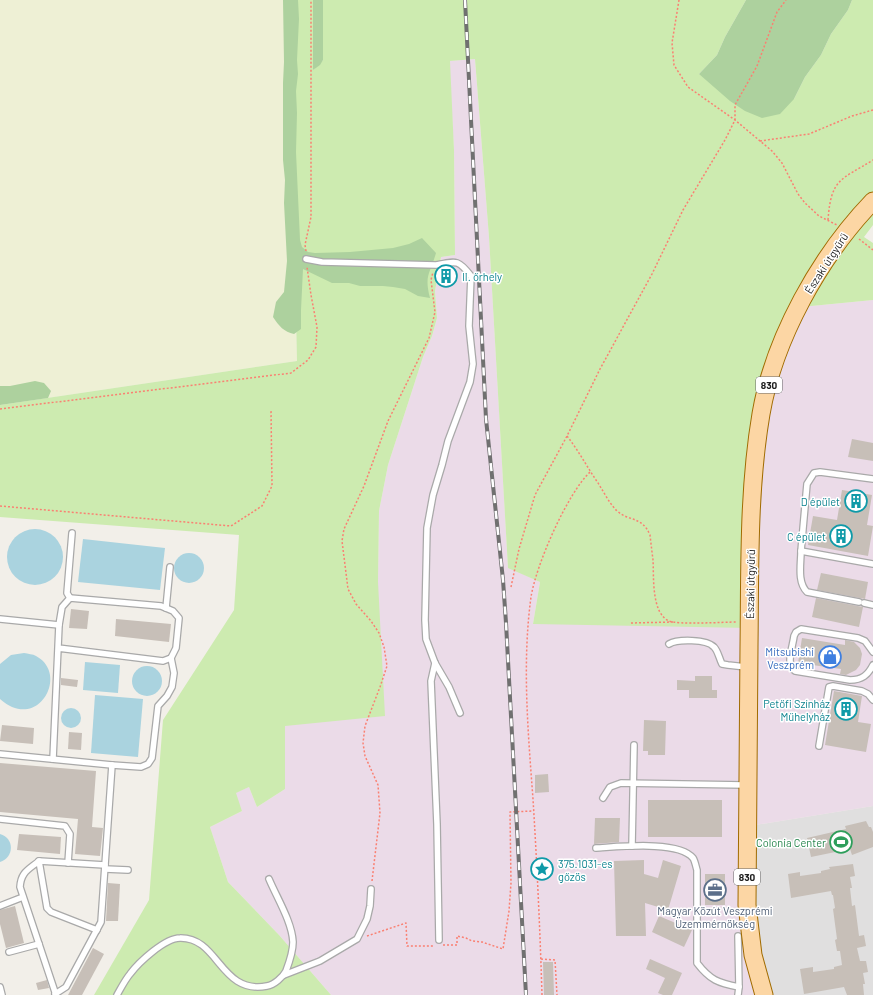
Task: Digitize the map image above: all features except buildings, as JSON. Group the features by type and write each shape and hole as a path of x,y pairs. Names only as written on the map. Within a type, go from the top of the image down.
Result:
{"main road":[{"name":"Északi útgyűrű","path":"764,995 753,955 747,905 749,622 752,504 755,458 761,413 782,343 798,307 815,278 844,235 873,201"}],"lane":[{"path":"306,258 322,262 436,265 454,262 462,264 471,276 469,326 473,364 470,382 448,441 433,495 427,528 426,639 435,663 449,687 460,713"},
{"path":"873,480 820,472 814,474 807,484 801,551 801,581 807,592 873,605"},
{"path":"70,598 67,593 72,533"},
{"path":"801,551 873,564"},
{"path":"166,608 170,567"},
{"path":"0,754 52,760 141,767 148,764 152,758 158,706 167,696 172,687 174,673 171,658 176,648 179,618 173,611 161,606 70,598"},
{"path":"52,760 59,625 62,607 70,598"},
{"path":"0,619 59,625"},
{"path":"873,652 865,641 858,638 801,628 794,636 790,665 795,671 850,680 859,680 865,677 873,664"},
{"path":"669,644 674,641 697,641 710,643 715,647 722,664 728,666 749,667"},
{"path":"58,648 163,661 171,658"},
{"path":"435,663 431,681 437,824 439,944"},
{"path":"819,746 829,687 833,686 862,691 868,694 873,700"},
{"path":"632,846 634,745"},
{"path":"112,765 105,867 101,922 66,987 55,994 20,887 21,878 24,872 38,861 68,863 105,867 128,870"},
{"path":"603,798 610,787 621,783 748,785"},
{"path":"0,819 65,826 70,834 68,863"},
{"path":"596,848 657,846 682,850 693,858 697,870 697,963 706,974 720,983 739,987"},
{"path":"38,861 47,908 51,912 97,930"},
{"path":"269,879 289,925 293,942 290,962 284,974"},
{"path":"117,995 130,974 156,948 172,938 191,939 207,949 230,977 240,984 254,988 271,985 284,974 320,961 357,939 367,919 370,906 371,889"},
{"path":"0,906 23,897"},
{"path":"738,936 738,995"},
{"path":"9,952 39,944"},
{"path":"0,987 2,995"}],"path":[{"path":"0,409 291,373 308,360 316,347 317,327 310,294 305,245 311,217 311,0"},
{"path":"679,0 672,43 674,65 688,87 734,120 772,151 782,163 798,194 805,203 819,216 838,225"},
{"path":"511,586 519,548 535,495 567,436 600,369 652,274 683,210 725,140 734,120 735,105 757,66 777,12 786,0"},
{"path":"760,141 809,134 852,116 873,110"},
{"path":"828,220 829,202 834,188 844,177 873,160"},
{"path":"859,239 873,250"},
{"path":"371,889 380,813 378,785 365,756 363,743 366,726 387,666 384,647 379,633 372,621 356,604 348,589 342,541 344,529 364,486 388,421 429,338 435,312 431,280 436,265"},
{"path":"0,506 231,526 262,506 272,486 271,411"},
{"path":"567,436 617,511 647,527 650,536 654,590 657,604 666,618 674,622"},
{"path":"542,995 527,670 531,595 549,541 565,508 585,477 590,472"},
{"path":"631,623 749,622"},
{"path":"357,939 406,923 407,946 439,944 457,945 456,936 503,949 509,911 511,883 510,812 534,812"},
{"path":"541,959 555,960 557,995"}],"shaded area":[{"path":"475,59 489,237 508,567 540,582 533,624 763,413 801,307 873,300 873,806 749,826 748,902 764,995 331,995 279,935 228,882 210,827 242,811 235,793 249,787 257,807 285,789 285,726 378,582 379,511 388,465 437,318 435,291 441,257 455,255 454,150 449,61"},
{"path":"873,806 873,995 764,995 756,974 749,826"}],"green space":[{"path":"0,0 289,0 297,361 0,405"},
{"path":"283,0 298,0 299,19 297,60 298,74 296,91 296,152 300,240 302,247 308,252 315,253 350,252 393,248 409,244 422,238 436,253 428,275 428,290 430,298 418,296 405,289 393,287 332,283 303,269 301,329 294,334 287,332 282,328 273,317 276,302 284,292 287,261 284,203 285,180 283,160"},
{"path":"289,0 313,0 313,70 323,60 323,0 746,0 725,37 717,55 699,74 794,99 805,77 821,55 831,34 848,10 852,0 873,0 873,225 864,237 873,243 873,300 801,307 763,413 750,628 533,624 540,582 508,568 489,237 475,59 450,61 454,150 455,255 441,257 435,291 437,318 388,465 379,511 378,582 385,716 285,726 285,789 257,807 249,787 236,793 242,811 210,827 228,882 279,935 331,995 94,995 149,900 163,720 234,610 239,535 0,517 0,405 297,361"},
{"path":"313,0 323,0 323,60 320,65 313,70"},
{"path":"746,0 852,0 848,10 831,34 821,55 805,77 794,99 780,114 762,118 745,111 730,101 699,74 717,55 725,37"},
{"path":"35,381 44,383 51,391 48,398 0,405 0,386 10,386"}],"water":[{"path":"29,529 41,529 51,533 59,541 63,551 63,563 59,573 51,581 41,585 29,585 19,581 11,573 7,563 7,551 11,541 19,533"},
{"path":"83,539 165,548 160,590 78,582"},
{"path":"189,553 200,557 204,568 200,579 189,583 178,579 174,568 178,557"},
{"path":"24,653 36,656 46,664 50,675 50,686 45,697 37,705 26,709 14,708 0,699 0,664 11,655"},
{"path":"85,662 120,665 118,693 83,690"},
{"path":"147,666 158,670 162,681 158,692 147,696 136,692 132,681 136,670"},
{"path":"95,695 143,699 138,757 91,753"},
{"path":"71,708 78,711 81,718 78,725 71,728 64,725 61,718 64,711"},
{"path":"0,834 5,836 11,848 5,860 0,862"}],"railway":[{"path":"465,0 486,419 503,580 506,623 526,995"}],"place":[{"name":"II. őrhely","path":"446,276"},
{"name":"D épület","path":"856,501"},
{"name":"C épület","path":"841,536"},
{"name":"Mitsubishi Veszprém","path":"830,657"},
{"name":"Petőfi Színház Műhelyház","path":"846,709"},
{"name":"Colonia Center","path":"841,842"},
{"name":"375.1031-es gőzös","path":"542,869"},
{"name":"Magyar Közút Veszprémi Üzemmérnökség","path":"715,890"}]}
